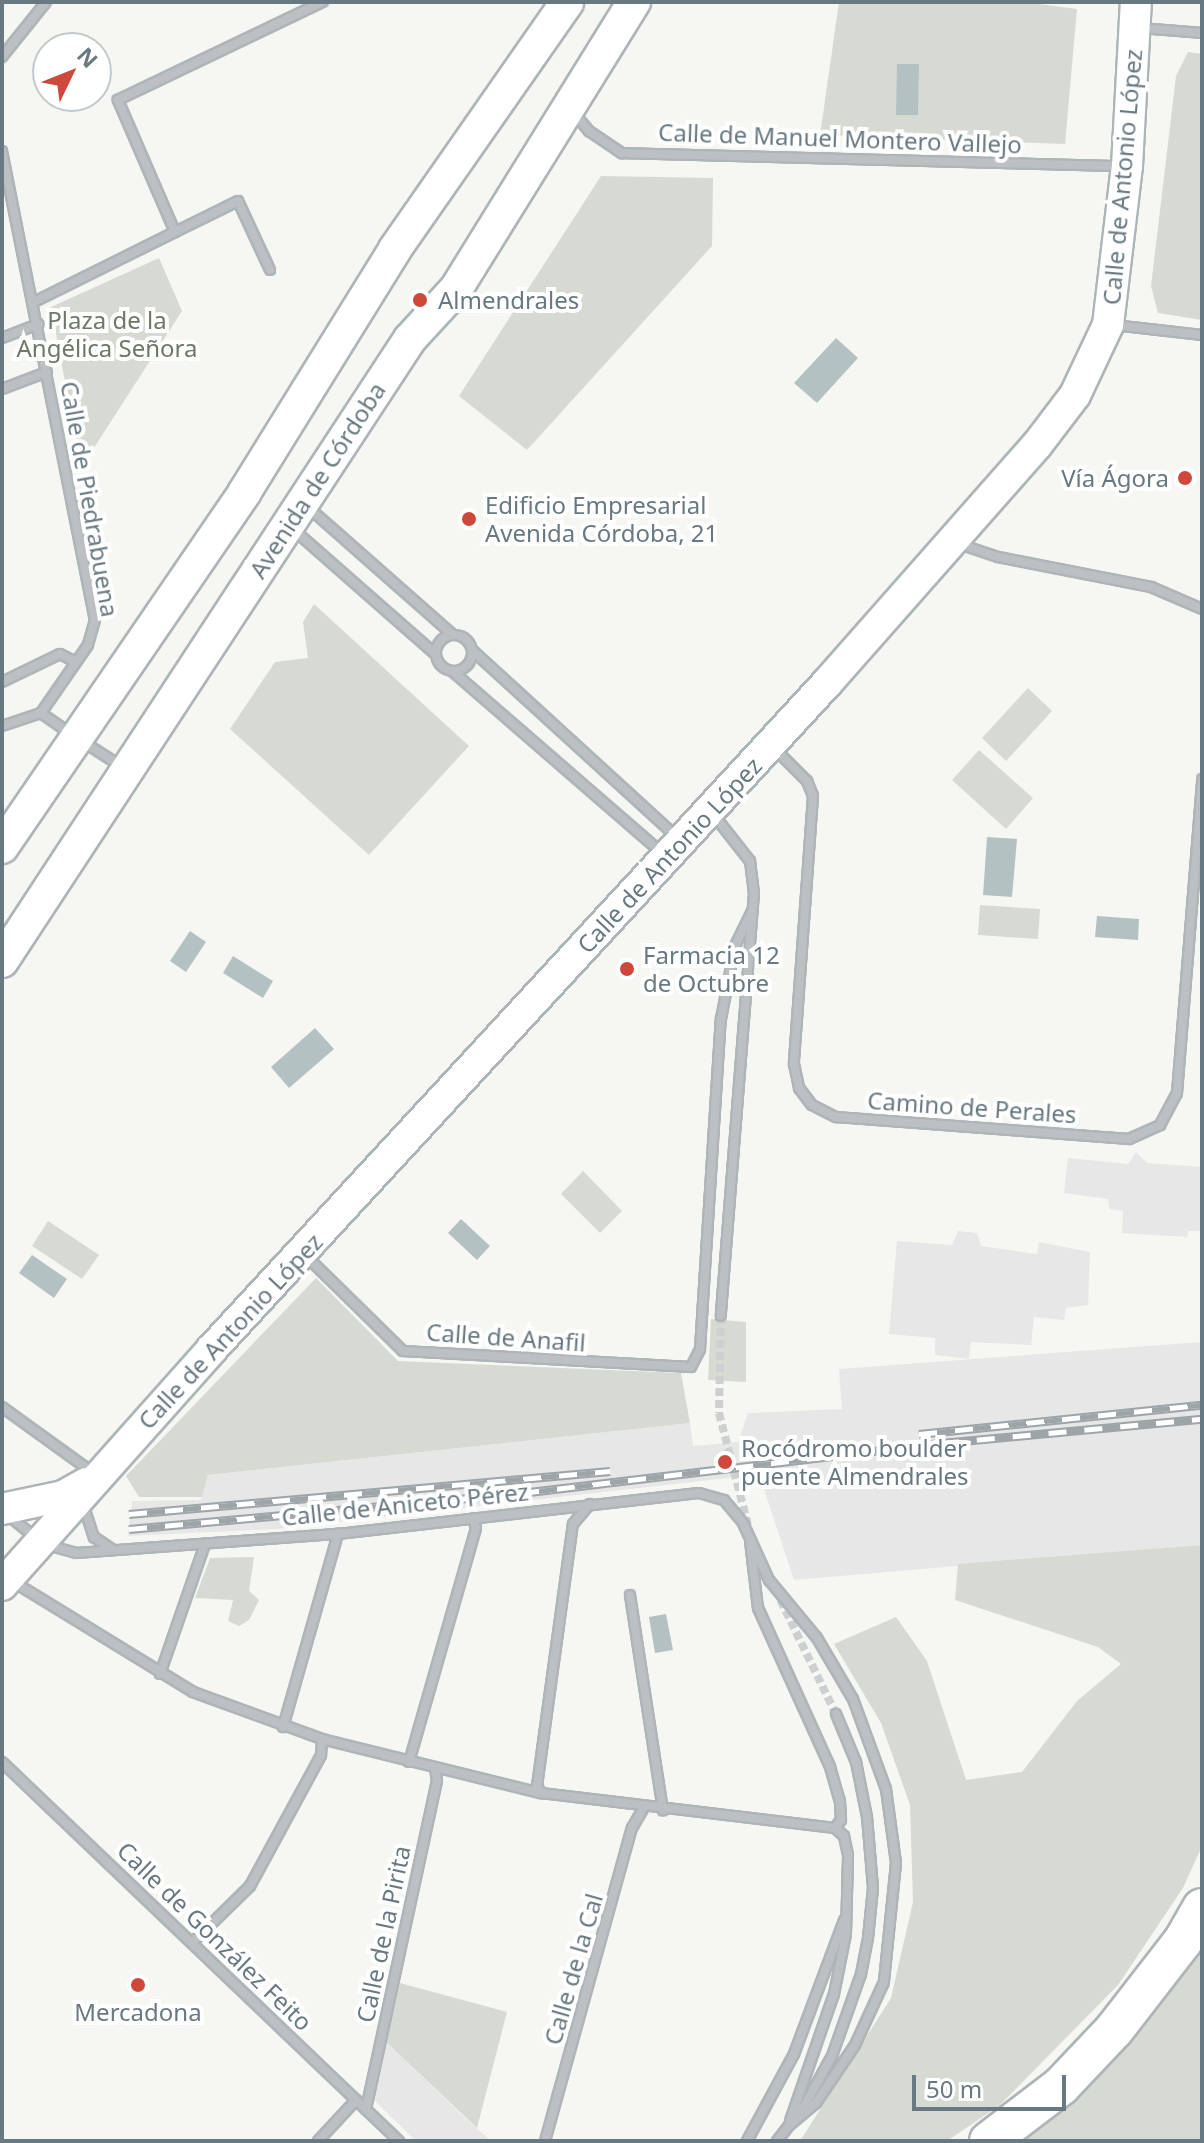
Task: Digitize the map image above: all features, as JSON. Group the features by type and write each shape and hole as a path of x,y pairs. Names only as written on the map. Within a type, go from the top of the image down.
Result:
{"highway":[{"path":"989,2141 1061,2086 1114,2030 1183,1941 1202,1908"}],"main road":[{"path":"2,847 79,739 244,493 395,249 567,2"},
{"name":"Avenida de Córdoba","path":"2,961 410,339 456,289 634,2"}],"street":[{"path":"175,232 118,100 323,2"},
{"path":"2,57 41,4"},
{"name":"Calle de Antonio López","path":"5,1583 90,1484 771,745 1075,395 1108,325 1127,166 1136,15 1202,33"},
{"name":"Calle de Manuel Montero Vallejo","path":"570,108 589,131 622,153 1127,166"},
{"name":"Calle de Piedrabuena","path":"2,151 95,620 93,635 41,713"},
{"path":"34,302 238,201 270,270"},
{"path":"2,338 38,324"},
{"path":"1108,325 1202,335"},
{"name":"Calle de Piedrabuena","path":"2,389 47,372"},
{"path":"295,513 452,634 468,640 472,650 674,849"},
{"path":"295,513 435,654 439,664 452,671 674,849"},
{"path":"951,541 998,557 1151,587 1202,609"},
{"path":"435,654 442,639 452,634"},
{"path":"452,671 467,665 472,650"},
{"path":"2,682 60,654 76,662"},
{"path":"2,726 41,713 128,770"},
{"name":"Camino de Perales","path":"771,745 807,781 813,796 794,1064 799,1088 812,1105 836,1117 1129,1139 1160,1125 1177,1093 1202,779"},
{"path":"709,811 750,861 752,911 721,1316"},
{"name":"Calle de Anafil","path":"302,1253 403,1351 683,1368 696,1361 721,1019 735,946 752,911"},
{"path":"2,1407 90,1484"},
{"path":"2,1510 63,1496 90,1484"},
{"path":"90,1484 88,1527 113,1550"},
{"name":"Calle de Aniceto Pérez","path":"42,1542 66,1552 205,1544 338,1534 699,1493 733,1507 750,1540"},
{"path":"541,1793 537,1786 573,1524 591,1503"},
{"path":"2,1510 42,1542"},
{"path":"409,1762 476,1528 473,1518"},
{"path":"283,1727 338,1534"},
{"path":"750,1540 758,1608 830,1767 840,1801 841,1820 835,1828"},
{"path":"750,1540 769,1580 817,1638 865,1725 886,1789 896,1863 884,1982 855,2045 816,2103 789,2126"},
{"path":"160,1674 205,1544"},
{"path":"5,1583 160,1674 231,1709 322,1739 541,1793 643,1809 835,1828"},
{"path":"630,1595 663,1810"},
{"path":"777,2141 789,2126 839,2039 868,1938 873,1888 867,1817 856,1762 836,1714"},
{"path":"194,1941 250,1886 321,1755 322,1739"},
{"name":"Calle de González Feito","path":"2,1762 194,1941 399,2141"},
{"name":"Calle de la Pirita","path":"366,2109 437,1781 435,1768"},
{"name":"Calle de la Cal","path":"545,2141 632,1828 643,1809"},
{"path":"789,2126 834,1994 849,1904 847,1846 835,1828"},
{"path":"747,2141 794,2054 849,1904"},
{"path":"318,2141 356,2100"}],"shaded area":[{"path":"897,64 919,64 918,115 896,115"},
{"path":"836,338 858,358 817,403 794,383"},
{"path":"987,837 1017,839 1012,897 983,895"},
{"path":"1097,916 1139,919 1138,940 1095,937"},
{"path":"190,931 206,942 186,972 170,961"},
{"path":"233,956 273,981 263,998 223,973"},
{"path":"315,1028 334,1049 289,1088 271,1067"},
{"path":"1136,1152 1147,1163 1202,1167 1202,1231 1188,1231 1187,1237 1122,1233 1123,1211 1109,1209 1108,1199 1064,1193 1068,1158 1128,1164"},
{"path":"461,1219 490,1246 477,1260 448,1233"},
{"path":"958,1231 977,1233 981,1246 1037,1254 1039,1242 1090,1252 1088,1305 1066,1308 1064,1320 1034,1317 1031,1345 971,1342 969,1359 935,1355 935,1338 889,1334 897,1241 952,1245"},
{"path":"32,1255 67,1279 54,1298 19,1273"},
{"path":"1202,1342 1202,1545 794,1580 762,1483 746,1476 276,1529 128,1536 132,1501 201,1500 208,1475 690,1423 693,1446 738,1442 748,1413 842,1409 839,1369"},
{"path":"666,1614 673,1650 655,1653 649,1617"},
{"path":"386,2042 491,2141 416,2141 373,2099"}],"green space":[{"path":"839,2 1023,2 1077,9 1065,144 820,135"},
{"path":"1188,52 1202,54 1202,320 1158,313 1151,286 1176,76"},
{"path":"601,176 713,178 712,246 527,450 459,396"},
{"name":"Plaza de la Angélica Señora","path":"159,258 182,311 81,468 51,307"},
{"path":"314,604 469,746 369,855 230,729 275,662 308,658 303,622"},
{"path":"1028,688 1052,711 1006,761 982,738"},
{"path":"979,750 1033,798 1006,829 952,780"},
{"path":"980,905 1040,909 1038,939 978,935"},
{"path":"583,1171 622,1211 600,1233 561,1194"},
{"path":"48,1221 99,1255 82,1279 32,1246"},
{"path":"316,1278 398,1361 681,1373 690,1423 208,1475 202,1497 139,1497 126,1476"},
{"path":"711,1319 746,1322 746,1382 708,1380"},
{"path":"1202,1545 1202,1846 1183,1888 1118,1985 1000,2105 947,2141 800,2141 891,1998 913,1902 910,1805 881,1723 834,1644 896,1617 927,1661 966,1780 1022,1772 1077,1701 1121,1664 1098,1647 955,1600 958,1564"},
{"path":"254,1557 249,1591 259,1600 249,1620 239,1626 228,1621 233,1600 195,1598 210,1558"},
{"path":"1202,1943 1202,2141 1018,2141 1129,2043"},
{"path":"400,1983 507,2012 477,2128 386,2042"}],"tunnel":[{"path":"721,1316 719,1413 749,1529"},
{"path":"775,1589 836,1714"}],"railway":[{"path":"919,1434 1202,1405"},
{"path":"129,1529 521,1493 941,1443 1202,1419"},
{"path":"129,1514 610,1471"}],"place":[{"name":"Almendrales","path":"420,300"},
{"name":"Vía Ágora","path":"1185,478"},
{"name":"Edificio Empresarial Avenida Córdoba, 21","path":"469,519"},
{"name":"Farmacia 12 de Octubre","path":"627,969"},
{"name":"Rocódromo boulder puente Almendrales","path":"725,1462"},
{"name":"Mercadona","path":"138,1985"}]}
